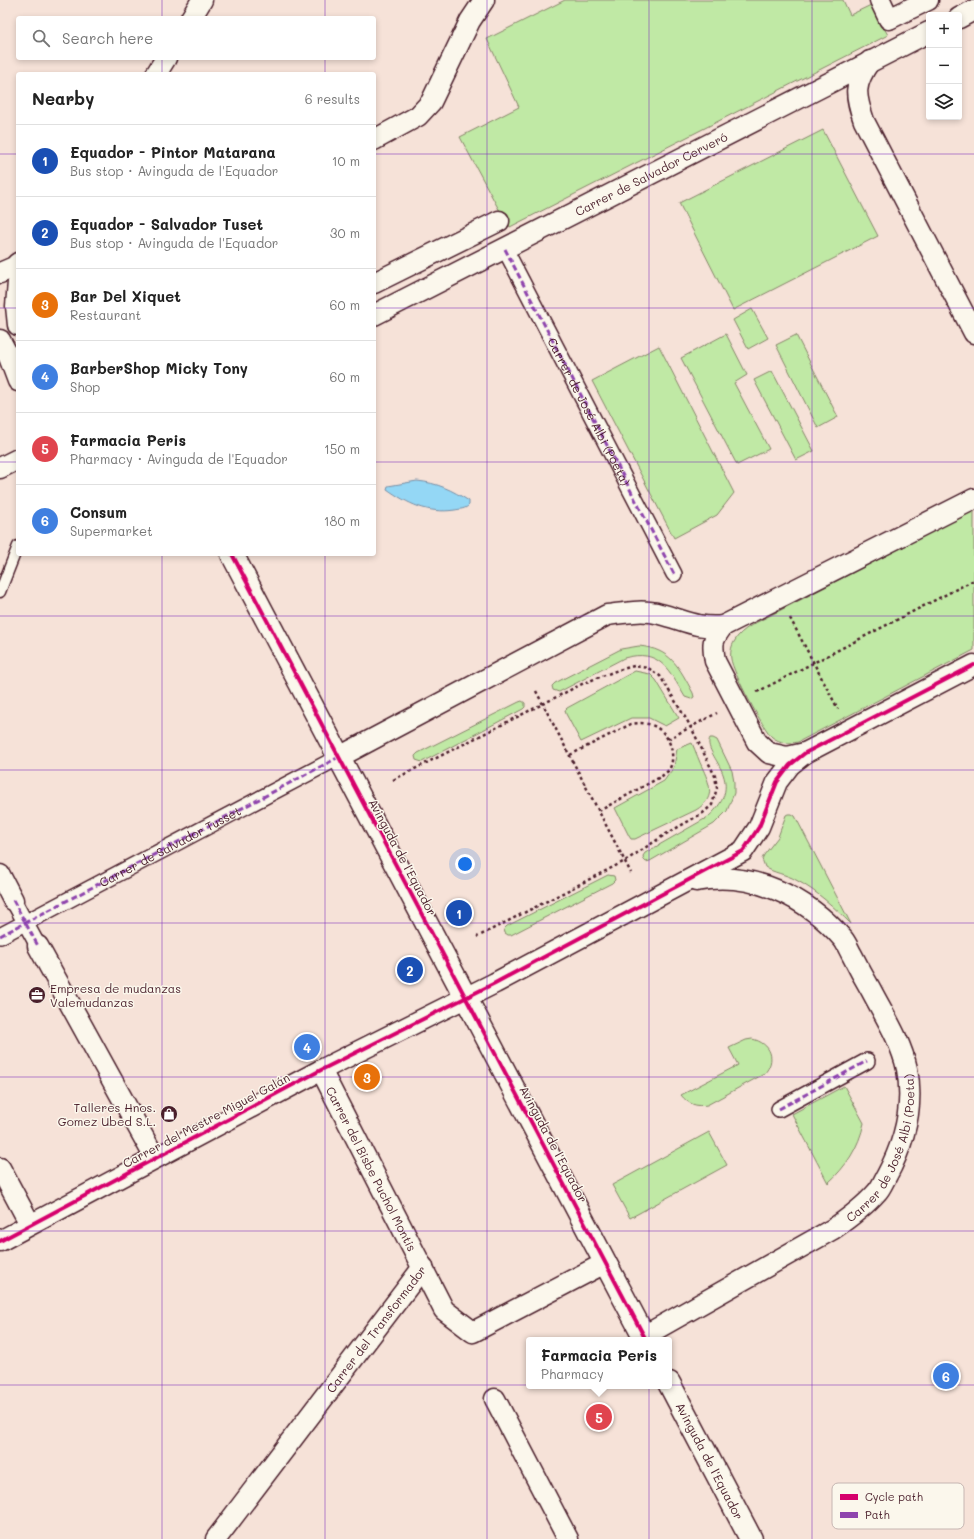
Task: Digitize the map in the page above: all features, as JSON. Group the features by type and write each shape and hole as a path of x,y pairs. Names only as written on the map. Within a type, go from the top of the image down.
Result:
{"street":[{"path":"192,16 202,0"},
{"path":"376,139 418,116 431,102 470,21 484,0"},
{"path":"880,0 889,19 928,0"},
{"path":"962,16 974,10"},
{"name":"Carrer de Salvador Cerveró","path":"376,314 926,33"},
{"path":"157,72 165,60"},
{"path":"870,61 862,72 857,87 858,104 864,122 974,333"},
{"path":"376,281 499,220"},
{"name":"Carrer de José Albi (Poeta)","path":"505,248 674,574"},
{"path":"0,274 16,265"},
{"path":"0,340 16,376"},
{"path":"0,468 16,460"},
{"path":"339,757 607,615 634,612 659,614 709,628 723,626 974,499"},
{"name":"Avinguda de l'Equador","path":"233,556 644,1337"},
{"path":"723,626 714,637 713,648 715,661 757,742 769,753 787,757 806,753 974,665"},
{"name":"Carrer del Mestre Miguel Galán","path":"0,1241 321,1070 465,997 743,851 760,827 777,782 790,765 806,753"},
{"name":"Carrer de Salvador Tusset","path":"0,936 339,757"},
{"path":"0,875 155,1158"},
{"name":"Carrer de José Albi (Poeta)","path":"647,1337 833,1229 856,1214 878,1191 892,1166 904,1137 909,1104 907,1070 899,1043 844,940 817,914 786,893 754,883 724,878 711,878 684,883"},
{"path":"779,1109 868,1061"},
{"name":"Carrer del Bisbe Puchol Montis","path":"321,1070 423,1267"},
{"path":"0,1168 30,1224"},
{"name":"Carrer del Transformador","path":"216,1539 423,1267 444,1310 473,1332 605,1263"},
{"name":"Avinguda de l'Equador","path":"672,1389 751,1539"},
{"path":"495,1399 568,1539"}],"lane":[{"path":"0,592 16,551"}],"path":[{"path":"754,693 974,580"},
{"path":"789,615 839,711"},
{"path":"393,780 584,683 618,670 634,666 648,668 660,676 691,727 715,776 717,788 712,805 703,813 666,834 625,861 477,937"},
{"path":"536,691 631,873"},
{"path":"668,739 722,711"},
{"path":"570,755 631,724 641,722 649,724 660,730 668,739 672,749 673,759 669,769 662,776 599,811"}],"green space":[{"path":"565,0 843,0 850,15 871,5 888,35 510,227 460,137 519,107 487,39"},
{"path":"823,130 878,236 733,310 679,203"},
{"path":"752,309 768,338 748,349 733,320"},
{"path":"726,334 747,375 734,383 769,449 737,465 681,358"},
{"path":"796,335 838,417 818,428 776,345"},
{"path":"659,346 734,493 717,515 674,538 592,381"},
{"path":"772,371 814,451 796,460 754,380"},
{"path":"974,510 974,650 798,742 791,743 778,741 772,737 762,724 733,666 731,650 737,637 757,622"},
{"path":"639,646 659,651 673,661 683,675 694,697 691,699 685,697 668,670 655,659 646,656 624,658 559,692 553,690 552,686 555,683 621,649"},
{"path":"635,671 650,674 656,680 679,718 665,726 649,718 631,718 581,742 565,710"},
{"path":"522,701 525,703 525,707 523,709 422,762 416,760 415,756 418,753"},
{"path":"710,738 717,740 732,771 734,793 727,811 714,824 646,862 643,856 645,853 708,817 720,804 725,791 725,780 709,745"},
{"path":"692,743 708,781 710,792 706,801 696,810 635,839 631,839 615,808 664,781 674,767 677,749"},
{"path":"788,814 795,816 851,924 818,894 804,884 765,867 762,859 778,837 786,815"},
{"path":"608,875 614,876 615,880 612,883 511,935 505,933 504,929 507,926"},
{"path":"752,1039 764,1044 770,1053 770,1063 764,1074 707,1105 699,1106 686,1101 681,1095 738,1065 729,1048 746,1040"},
{"path":"844,1086 864,1123 859,1140 851,1156 841,1170 828,1183 792,1114"},
{"path":"709,1132 727,1165 630,1218 612,1185"}],"water":[{"path":"417,481 432,483 451,490 469,501 469,505 465,508 455,510 436,511 419,507 387,489 388,486"}],"marked path":[{"path":"505,249 674,574"},
{"path":"0,936 339,757"},
{"path":"13,900 38,946"},
{"path":"779,1109 867,1061"}],"cycle path":[{"path":"233,556 644,1337"},
{"path":"0,1241 321,1070 495,983 743,851 759,827 777,782 790,765 805,753 974,665"}],"place":[{"name":"Equador - Pintor Matarana","path":"459,913"},
{"name":"Equador - Salvador Tuset","path":"410,970"},
{"name":"Empresa de mudanzas Valemudanzas","path":"37,995"},
{"name":"BarberShop Micky Tony","path":"307,1047"},
{"name":"Bar Del Xiquet","path":"367,1077"},
{"name":"Talleres Hnos. Gomez Ubed S.L.","path":"169,1114"},
{"name":"Consum","path":"946,1376"},
{"name":"Farmacia Peris","path":"599,1417"}]}
